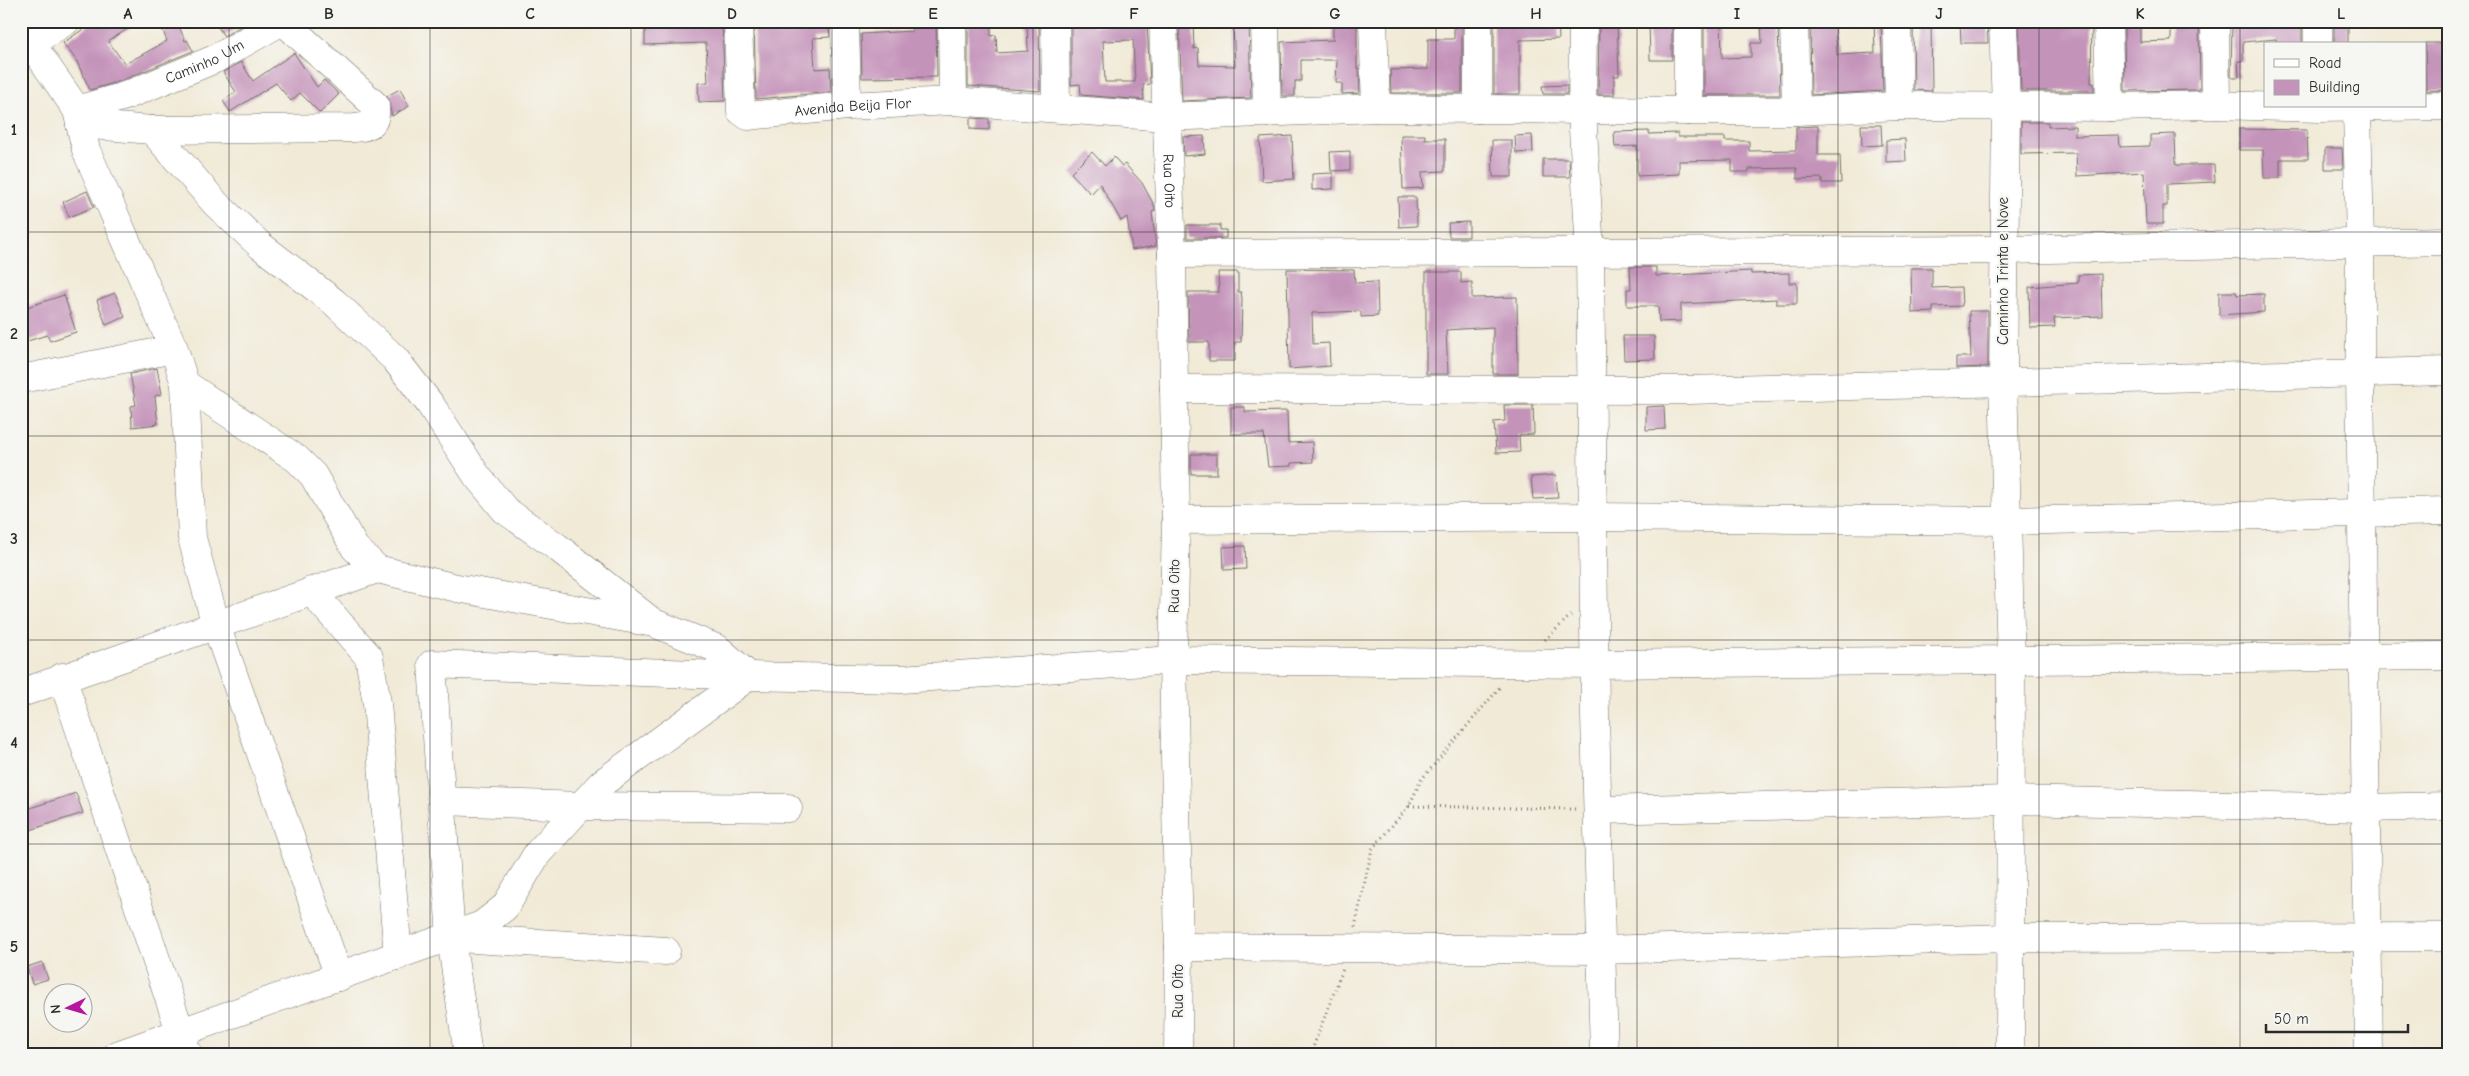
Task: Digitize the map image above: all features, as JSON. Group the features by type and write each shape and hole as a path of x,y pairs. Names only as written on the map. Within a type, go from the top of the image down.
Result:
{"street":[{"path":"66,21 24,40 79,117 86,150 174,349 185,384 192,538 216,625 338,977"},
{"path":"79,117 152,130 368,127 374,123 376,115 375,105 282,21"},
{"name":"Caminho Um","path":"79,117 215,59 282,21"},
{"name":"Avenida Beija Flor","path":"738,21 741,111 748,116 847,106 953,101 1166,117 1376,108 1582,111 1796,111 1899,106 2264,105"},
{"path":"845,21 847,106"},
{"path":"952,21 953,101"},
{"path":"1055,21 1056,108"},
{"name":"Rua Oito","path":"1163,21 1172,254 1176,520 1173,660 1179,947 1178,1055"},
{"path":"1265,21 1267,113"},
{"path":"1374,21 1376,108"},
{"path":"1478,21 1478,108"},
{"path":"1583,21 1582,111 1590,253 1590,390 1604,1055"},
{"path":"1688,21 1688,111"},
{"path":"1794,21 1796,111"},
{"path":"1897,21 1899,106"},
{"name":"Caminho Trinta e Nove","path":"2003,21 2006,107 2003,381 2011,660 2010,1055"},
{"path":"2108,21 2110,107"},
{"path":"2215,21 2216,104"},
{"path":"2318,21 2318,42"},
{"name":"Avenida Beija Flor","path":"2426,106 2448,106"},
{"path":"2356,108 2360,243 2366,938 2369,1055"},
{"path":"152,130 216,204 261,246 334,302 395,359 430,404 477,476 505,510 557,547 654,623"},
{"path":"1172,254 2003,250 2448,241"},
{"path":"21,379 174,349"},
{"path":"1174,389 1688,390 2448,371"},
{"path":"185,384 222,411 297,459 313,475 355,548 377,569 457,588 654,623 718,649 749,676"},
{"path":"1176,520 1593,517 2007,521 2448,511"},
{"path":"21,693 62,677 377,569"},
{"path":"310,591 369,657 377,703 398,956"},
{"path":"468,1055 451,938 432,664 749,676 901,679 1173,660 1595,664 2448,656"},
{"path":"117,1055 185,1044 338,977 451,938 482,925 505,907 537,854 602,783 749,676"},
{"path":"62,677 185,1044"},
{"path":"1598,810 2010,800 2365,808 2448,806"},
{"path":"442,801 582,806 788,808"},
{"path":"1179,947 1601,950 2010,938 2448,937"},
{"path":"451,938 666,951"}],"path":[{"path":"1353,935 1372,849 1409,806 1421,780 1520,663 1595,592"},
{"path":"1409,806 1598,810"},
{"path":"1310,1055 1346,964"}],"building":[{"path":"95,21 141,21 108,41 125,64 167,41 159,21 177,21 185,41 187,40 193,51 120,81 90,90 76,60 63,43"},
{"path":"214,21 250,21 224,36"},
{"path":"645,21 722,21 725,101 699,102 698,83 708,82 706,43 645,45"},
{"path":"754,21 828,21 830,37 813,38 815,69 830,68 831,92 756,99"},
{"path":"911,21 936,21 937,77 862,78 861,34 912,31"},
{"path":"968,21 991,21 991,36 996,35 997,53 1028,51 1027,21 1039,21 1040,91 968,86"},
{"path":"1071,21 1093,21 1093,26 1147,23 1150,84 1143,85 1144,100 1081,95 1080,84 1071,85","holes":["1133,40 1135,82 1105,82 1103,41"]},
{"path":"1179,21 1193,21 1194,49 1198,48 1199,65 1235,66 1233,23 1249,23 1251,98 1182,101"},
{"path":"1333,21 1357,21 1357,68 1359,68 1360,93 1342,94 1342,83 1336,83 1337,60 1301,60 1301,81 1295,81 1295,96 1282,96 1281,42 1333,40"},
{"path":"1454,21 1462,21 1462,93 1391,93 1390,70 1428,69 1428,39 1454,39"},
{"path":"1494,21 1558,21 1559,39 1520,40 1520,94 1494,94"},
{"path":"1599,21 1617,21 1619,76 1614,76 1614,95 1598,95"},
{"path":"1649,21 1672,21 1672,60 1650,60"},
{"path":"1721,21 1722,58 1751,57 1751,43 1762,43 1761,21 1778,21 1780,95 1704,95 1704,22"},
{"path":"1810,21 1835,21 1837,55 1875,53 1874,21 1881,21 1883,91 1811,95"},
{"path":"1913,21 1931,21 1932,91 1914,90"},
{"path":"1960,21 1987,21 1988,43 1961,43"},
{"path":"2019,21 2092,21 2091,83 2094,83 2094,91 2021,91"},
{"path":"2199,21 2200,90 2125,91 2124,22 2140,22 2140,42 2171,41 2171,22"},
{"path":"2232,21 2302,21 2302,42 2276,42 2276,39 2243,42 2243,61 2238,61 2239,77 2231,77"},
{"path":"2334,21 2348,21 2348,42 2334,42"},
{"path":"2426,43 2448,43 2448,90 2426,91"},
{"path":"294,53 317,87 324,80 339,94 320,113 300,93 291,101 276,83 230,112 223,101 236,92 223,72 241,62 253,81"},
{"path":"1567,85 1567,94 1543,94 1542,86"},
{"path":"400,89 409,106 392,116 387,96"},
{"path":"970,118 989,119 989,130 970,129"},
{"path":"2021,122 2048,122 2048,127 2075,126 2075,136 2119,135 2120,147 2150,146 2150,135 2175,134 2176,165 2214,165 2215,182 2167,184 2167,206 2163,206 2163,224 2146,224 2144,172 2077,176 2076,153 2021,154"},
{"path":"1861,125 1881,125 1882,145 1862,146"},
{"path":"1818,126 1818,155 1840,155 1841,183 1822,183 1822,178 1797,179 1797,168 1749,169 1749,172 1732,172 1732,160 1679,161 1679,174 1637,176 1637,146 1615,147 1614,132 1649,131 1649,134 1678,133 1678,137 1725,137 1725,141 1749,141 1749,151 1796,150 1796,127"},
{"path":"2239,129 2307,130 2308,159 2280,159 2280,178 2264,178 2263,150 2239,150"},
{"path":"1401,135 1425,135 1425,139 1445,139 1445,171 1422,172 1423,188 1403,189"},
{"path":"1532,135 1533,152 1516,153 1515,136"},
{"path":"1204,136 1205,154 1184,156 1183,137"},
{"path":"1292,136 1294,179 1262,181 1260,138"},
{"path":"1905,139 1906,161 1886,162 1886,140"},
{"path":"1492,140 1512,140 1512,177 1493,177"},
{"path":"2325,148 2342,148 2343,169 2325,169"},
{"path":"1350,151 1350,170 1331,171 1330,152"},
{"path":"1092,152 1105,166 1114,157 1122,166 1125,164 1142,183 1154,205 1155,211 1152,212 1156,246 1132,250 1127,217 1121,221 1100,184 1091,194 1071,173"},
{"path":"1543,159 1569,159 1570,177 1543,177"},
{"path":"1333,173 1333,189 1312,190 1312,174"},
{"path":"87,191 94,207 69,217 63,202"},
{"path":"1398,197 1416,197 1417,226 1399,227"},
{"path":"1469,222 1469,237 1449,237 1448,223"},
{"path":"1187,225 1220,225 1220,230 1226,230 1226,238 1187,238"},
{"path":"1630,267 1656,267 1656,276 1751,271 1751,274 1789,273 1789,283 1797,283 1797,304 1776,304 1776,299 1681,304 1681,321 1659,322 1658,306 1627,306 1627,289 1631,289"},
{"path":"1911,268 1932,268 1932,288 1961,287 1962,306 1933,307 1933,312 1912,313"},
{"path":"1287,269 1354,270 1355,283 1377,282 1378,316 1361,317 1361,311 1312,313 1313,344 1329,343 1330,366 1289,369"},
{"path":"1218,272 1238,272 1238,292 1241,292 1242,299 1241,342 1235,342 1235,361 1209,361 1209,342 1189,342 1188,292 1219,292"},
{"path":"1426,272 1461,272 1461,283 1472,282 1472,298 1517,297 1518,374 1493,374 1493,327 1446,330 1448,374 1426,374"},
{"path":"2101,274 2102,316 2054,318 2055,327 2030,328 2029,287 2078,283 2078,275"},
{"path":"2219,292 2236,292 2237,295 2264,294 2264,312 2219,315"},
{"path":"115,293 125,317 106,325 97,300"},
{"path":"64,295 76,332 50,341 47,335 21,343 21,309"},
{"path":"1969,311 1988,311 1988,367 1956,368 1956,357 1971,357"},
{"path":"1623,336 1654,336 1655,359 1624,360"},
{"path":"157,368 162,394 155,396 158,424 132,427 131,406 136,405 130,374"},
{"path":"1504,405 1533,405 1534,434 1519,435 1520,452 1496,453 1494,422 1505,421"},
{"path":"1664,406 1665,429 1646,430 1646,407"},
{"path":"1231,407 1245,407 1245,412 1287,411 1288,443 1312,442 1313,462 1291,463 1291,466 1268,467 1264,434 1231,434"},
{"path":"1191,454 1217,454 1217,474 1191,474"},
{"path":"1556,475 1558,498 1533,499 1531,477"},
{"path":"1245,546 1246,569 1224,570 1223,547"},
{"path":"76,793 83,813 21,833 21,811"},
{"path":"42,962 48,979 32,984 27,967"}]}
